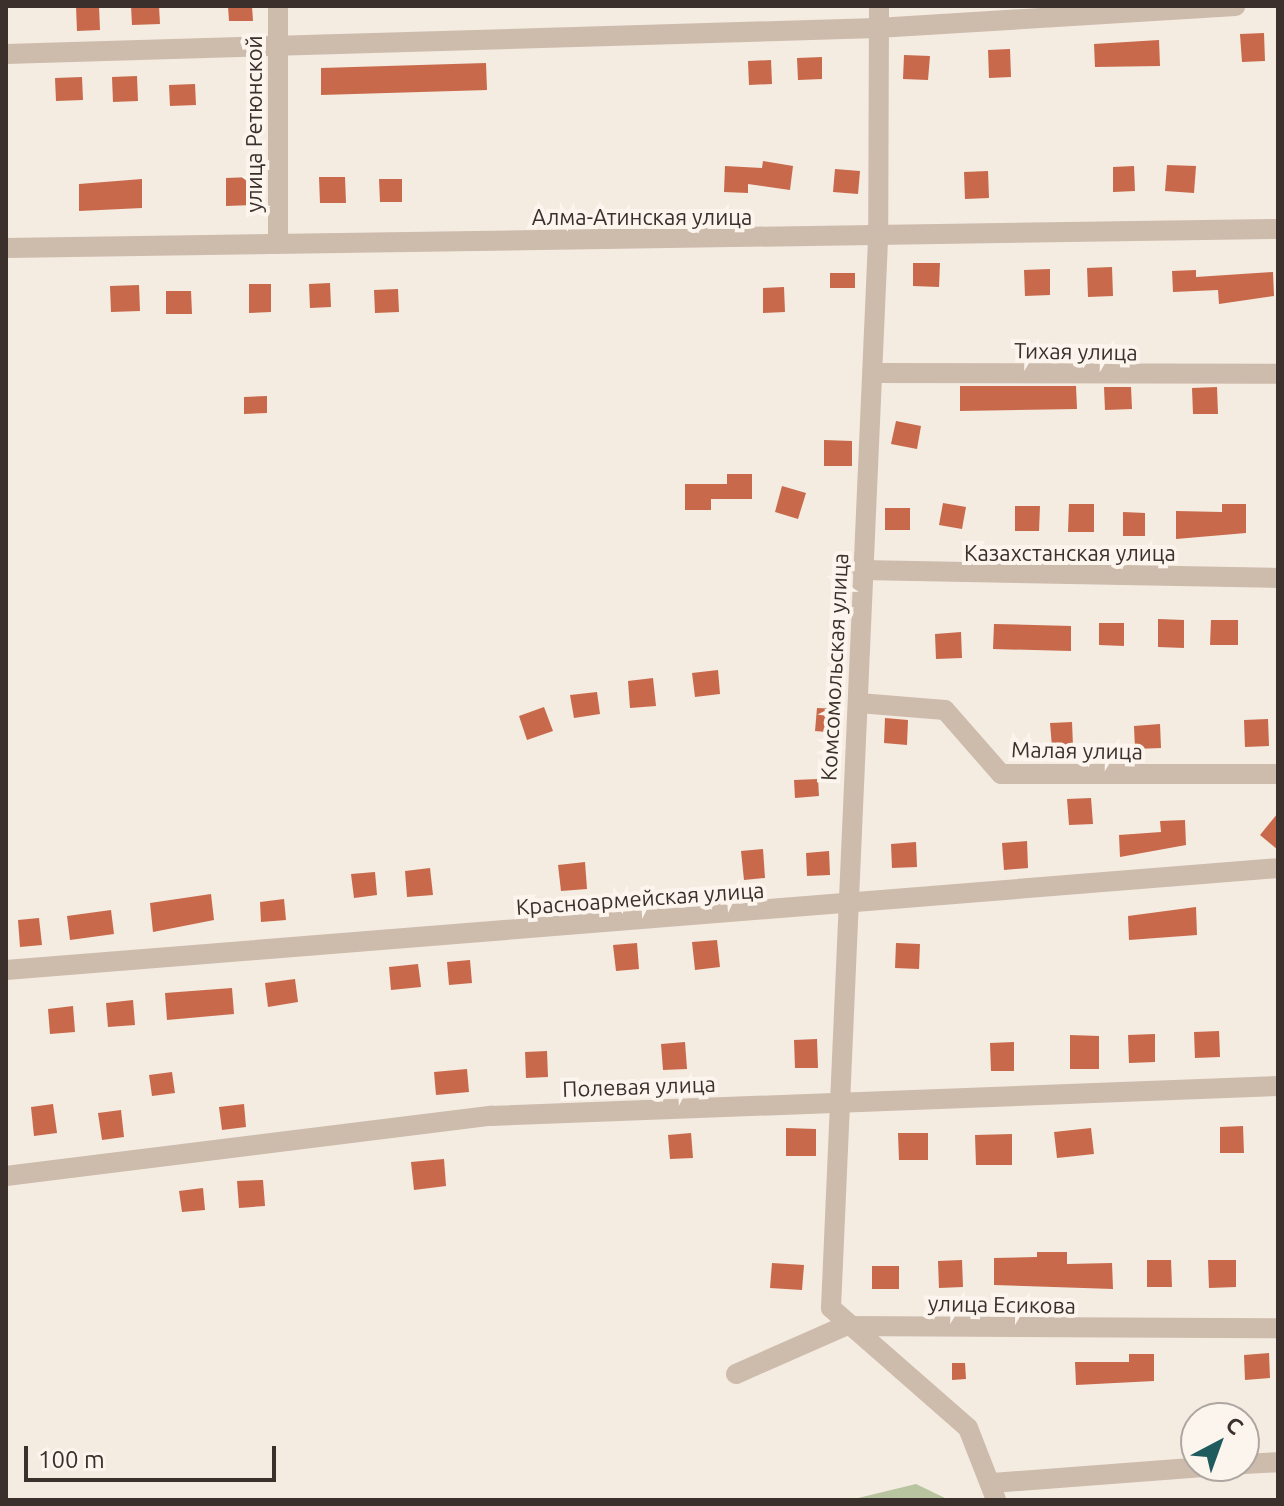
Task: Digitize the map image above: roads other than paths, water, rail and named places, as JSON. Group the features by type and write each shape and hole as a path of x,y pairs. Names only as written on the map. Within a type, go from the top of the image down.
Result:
{"street":[{"name":"улица Ретюнской","path":"278,6 278,243"},
{"name":"Комсомольская улица","path":"845,1326 831,1308 844,907 859,703 862,570 878,240 879,6"},
{"path":"6,54 877,28 1235,6"},
{"name":"Алма-Атинская улица","path":"6,248 278,243 878,240 1278,229"},
{"name":"Тихая улица","path":"873,373 1278,374"},
{"name":"Казахстанская улица","path":"862,570 1278,578"},
{"name":"Малая улица","path":"859,703 945,710 1001,774 1278,774"},
{"name":"Красноармейская улица","path":"6,970 844,907 1278,868"},
{"name":"Полевая улица","path":"6,1176 491,1116 1278,1086"},
{"path":"845,1326 926,1385 968,1428 994,1492 1180,1471"},
{"name":"улица Есикова","path":"736,1374 845,1326 1278,1328"}]}
